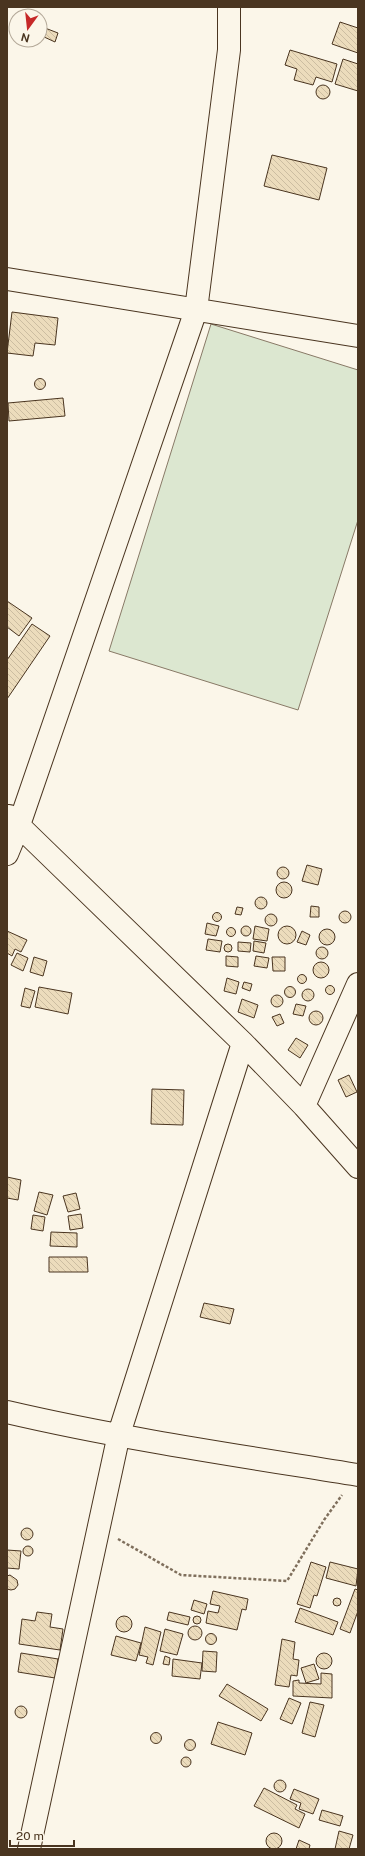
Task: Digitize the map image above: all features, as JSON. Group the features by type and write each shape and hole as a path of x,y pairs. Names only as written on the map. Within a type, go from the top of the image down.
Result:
{"street":[{"path":"7,854 13,819 196,310 229,50 229,7"},
{"path":"7,278 358,336"},
{"path":"13,819 243,1043 304,1106 358,1167"},
{"path":"304,1106 358,984"},
{"path":"29,1849 119,1434 243,1043"},
{"path":"7,1412 209,1452 357,1475"}],"path":[{"path":"99,1529 181,1575 287,1581 324,1520 357,1475"}],"green space":[{"path":"211,324 358,370 358,520 298,710 109,651"}],"building":[{"path":"340,22 358,28 358,53 332,44"},
{"path":"48,29 58,33 55,42 48,39"},
{"path":"290,50 337,64 332,82 316,77 313,85 294,80 297,69 285,65"},
{"path":"343,59 358,64 358,91 335,84"},
{"path":"323,85 328,87 330,92 328,97 323,99 318,97 316,92 318,87"},
{"path":"272,155 327,168 319,200 264,186"},
{"path":"12,312 58,318 55,345 35,343 33,356 7,353"},
{"path":"38,379 42,379 44,380 44,388 38,389 35,386 35,382"},
{"path":"63,398 65,416 9,421 8,403"},
{"path":"7,601 32,618 19,636 7,627"},
{"path":"32,624 50,636 7,699 7,660"},
{"path":"307,865 322,869 318,885 302,881"},
{"path":"285,867 288,868 288,878 281,879 278,878 277,871 278,868"},
{"path":"284,882 291,887 292,890 287,897 284,898 277,893 276,890 281,883"},
{"path":"259,897 263,897 267,903 263,909 259,909 255,905 255,901"},
{"path":"311,906 319,907 319,917 310,917"},
{"path":"237,907 243,908 241,915 235,914"},
{"path":"345,911 349,913 351,917 349,921 345,923 341,921 339,917 341,913"},
{"path":"217,912 222,917 217,922 212,917"},
{"path":"269,914 273,914 277,920 273,926 269,926 265,922 265,918"},
{"path":"207,923 219,926 216,936 205,934"},
{"path":"246,926 251,931 246,936 241,931"},
{"path":"255,926 269,929 267,941 253,939"},
{"path":"287,926 293,929 296,935 293,941 287,944 281,941 278,935 281,929"},
{"path":"231,927 236,932 231,937 226,932"},
{"path":"327,929 333,931 335,937 333,943 327,945 321,943 319,937 321,931"},
{"path":"7,931 27,940 21,952 15,949 12,956 7,953"},
{"path":"302,931 310,935 306,945 297,942"},
{"path":"208,939 222,941 220,952 206,950"},
{"path":"254,941 266,943 264,953 253,951"},
{"path":"238,942 251,943 250,952 238,951"},
{"path":"226,944 230,944 232,948 230,952 226,952 224,950 224,946"},
{"path":"322,947 326,949 328,953 326,957 322,959 318,957 316,953 318,949"},
{"path":"17,953 28,958 23,971 11,965"},
{"path":"226,956 238,957 238,967 226,966"},
{"path":"256,956 269,958 267,968 254,966"},
{"path":"34,957 47,961 43,976 30,972"},
{"path":"272,957 285,957 285,971 273,971"},
{"path":"318,962 324,962 329,967 327,976 324,978 318,978 313,973 313,967"},
{"path":"300,975 304,975 306,979 304,983 300,983 298,981 298,977"},
{"path":"227,978 239,982 236,994 224,991"},
{"path":"244,982 252,984 250,991 242,988"},
{"path":"330,985 335,990 330,995 325,990"},
{"path":"290,986 294,988 296,992 294,996 290,998 286,996 284,992 286,988"},
{"path":"39,987 72,993 68,1014 35,1007"},
{"path":"25,988 35,991 30,1008 21,1006"},
{"path":"308,989 312,991 314,995 312,999 308,1001 304,999 302,995 304,991"},
{"path":"275,995 279,995 283,1001 279,1007 275,1007 271,1003 271,999"},
{"path":"242,999 258,1005 254,1018 238,1012"},
{"path":"296,1004 306,1006 303,1016 293,1014"},
{"path":"316,1011 321,1013 323,1018 321,1023 316,1025 311,1023 309,1018 311,1013"},
{"path":"280,1014 284,1023 277,1026 272,1017"},
{"path":"296,1038 308,1045 300,1058 288,1050"},
{"path":"349,1075 357,1092 346,1097 338,1080"},
{"path":"152,1089 184,1090 183,1125 151,1124"},
{"path":"7,1177 21,1180 18,1200 7,1198"},
{"path":"39,1192 53,1195 47,1215 34,1211"},
{"path":"76,1193 80,1209 68,1212 63,1196"},
{"path":"81,1214 83,1228 70,1230 68,1216"},
{"path":"33,1215 45,1217 43,1231 31,1229"},
{"path":"51,1232 77,1233 77,1247 50,1246"},
{"path":"49,1257 87,1257 88,1272 49,1272"},
{"path":"204,1303 234,1309 230,1324 200,1317"},
{"path":"27,1528 31,1530 33,1534 31,1538 27,1540 23,1538 21,1534 23,1530"},
{"path":"26,1546 30,1546 32,1547 32,1555 26,1556 23,1553 23,1549"},
{"path":"7,1550 21,1551 19,1569 7,1568"},
{"path":"311,1562 326,1567 317,1596 314,1595 310,1608 297,1604"},
{"path":"330,1562 358,1569 356,1586 326,1578"},
{"path":"10,1575 17,1580 18,1585 15,1589 11,1590 7,1589 7,1576"},
{"path":"355,1589 358,1590 358,1611 350,1633 340,1629"},
{"path":"213,1591 248,1599 246,1610 242,1609 237,1630 206,1623 208,1611 218,1613 220,1606 210,1604"},
{"path":"337,1598 340,1599 340,1605 337,1606 334,1605 333,1602 334,1599"},
{"path":"194,1600 207,1604 204,1614 191,1610"},
{"path":"300,1608 338,1622 333,1635 295,1622"},
{"path":"37,1612 52,1614 50,1627 63,1629 60,1650 19,1644 22,1619 35,1621"},
{"path":"169,1612 190,1617 188,1625 167,1620"},
{"path":"124,1616 131,1621 132,1624 127,1631 124,1632 117,1627 116,1624 121,1617"},
{"path":"195,1616 199,1616 201,1620 199,1624 195,1624 193,1622 193,1618"},
{"path":"195,1626 200,1628 202,1633 200,1638 195,1640 190,1638 188,1633 190,1628"},
{"path":"145,1627 161,1632 153,1665 146,1663 148,1657 139,1655"},
{"path":"165,1629 183,1634 177,1655 160,1651"},
{"path":"211,1633 215,1635 217,1639 215,1643 211,1645 207,1643 205,1639 207,1635"},
{"path":"116,1636 141,1643 136,1661 111,1655"},
{"path":"282,1639 295,1642 293,1659 299,1660 297,1676 291,1675 289,1687 275,1685"},
{"path":"203,1651 217,1652 216,1672 202,1671"},
{"path":"21,1653 58,1659 55,1678 18,1672"},
{"path":"324,1653 331,1658 332,1661 327,1668 324,1669 317,1664 316,1661 321,1654"},
{"path":"165,1656 170,1658 169,1665 163,1664"},
{"path":"173,1659 202,1663 200,1679 172,1676"},
{"path":"314,1664 319,1679 306,1683 301,1668"},
{"path":"321,1673 332,1674 332,1698 293,1696 293,1681 299,1680 299,1683 321,1684"},
{"path":"227,1684 268,1709 261,1721 219,1696"},
{"path":"289,1698 301,1703 292,1724 280,1719"},
{"path":"310,1702 324,1705 315,1737 302,1733"},
{"path":"19,1706 23,1706 27,1712 23,1718 19,1718 15,1714 15,1710"},
{"path":"218,1722 252,1733 245,1755 211,1744"},
{"path":"156,1732 160,1734 162,1738 160,1742 156,1744 152,1742 150,1738 152,1734"},
{"path":"188,1740 192,1740 194,1741 194,1749 188,1750 185,1747 185,1743"},
{"path":"184,1757 188,1757 190,1758 190,1766 184,1767 181,1764 181,1760"},
{"path":"278,1780 282,1780 286,1786 282,1792 278,1792 274,1788 274,1784"},
{"path":"264,1788 297,1805 295,1809 305,1814 299,1828 254,1806"},
{"path":"294,1789 319,1799 313,1814 299,1809 301,1803 290,1799"},
{"path":"322,1810 343,1816 340,1826 319,1820"},
{"path":"339,1831 353,1835 349,1849 335,1849"},
{"path":"274,1833 280,1835 282,1841 280,1847 274,1849 268,1847 266,1841 268,1835"},
{"path":"299,1840 310,1845 309,1849 296,1849"}]}
